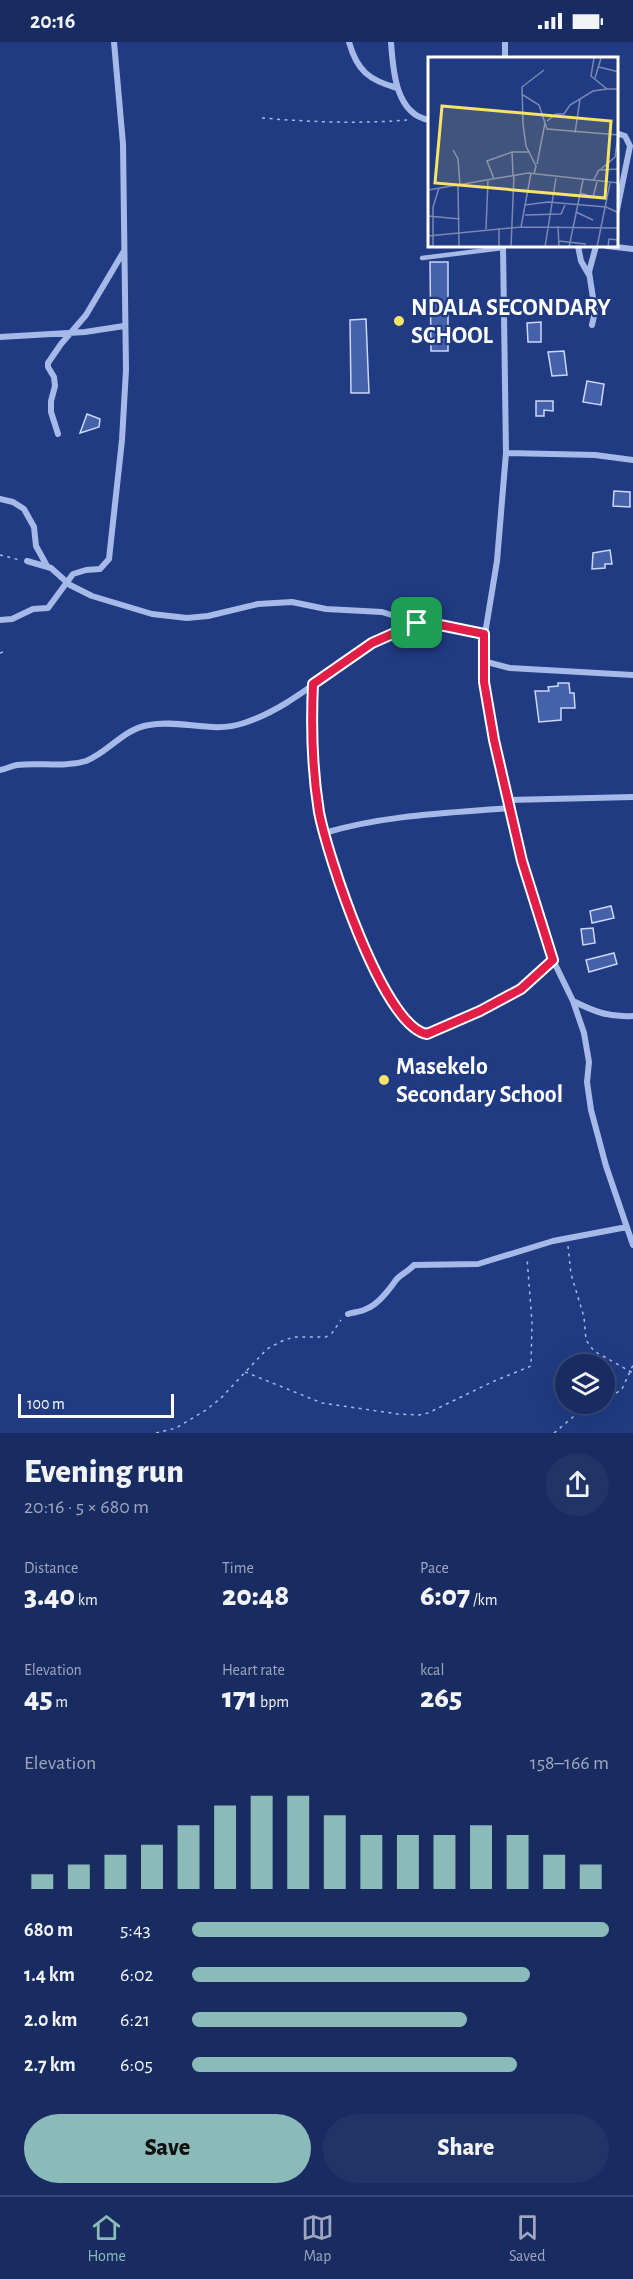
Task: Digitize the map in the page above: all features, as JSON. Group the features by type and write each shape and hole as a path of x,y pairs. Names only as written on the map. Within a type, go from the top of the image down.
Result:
{"street":[{"path":"0,620 12,619 33,609 51,606 66,582 78,571 100,569 109,559 122,440 126,370 123,144 114,42"},
{"path":"349,42 354,57 363,72 376,82 397,88"},
{"path":"391,42 397,88 411,111 426,119"},
{"path":"618,134 625,136 630,146 618,205"},
{"path":"618,247 633,249"},
{"path":"503,248 506,453 497,561 484,634 483,661 488,712 522,861 553,960 573,1001 587,1048 588,1095 596,1132 633,1245"},
{"path":"578,248 581,261 589,276 595,311 592,325"},
{"path":"589,276 596,248"},
{"path":"58,434 50,406 55,382 48,365 70,333 86,315 124,250"},
{"path":"0,337 70,333 124,326"},
{"path":"506,453 595,455 633,460"},
{"path":"0,499 13,502 24,509 34,527 36,546 48,566 66,582 92,596 135,610 173,617 202,617 258,604 292,602 326,609 382,612 417,623 484,634"},
{"path":"27,561 48,566"},
{"path":"0,770 19,765 56,765 85,761 131,731 149,725 168,723 219,728 244,723 261,716 313,684 372,643 417,623"},
{"path":"483,661 510,668 633,675"},
{"path":"313,684 314,777 324,833 339,880 375,971 411,1026 427,1034 503,1000 521,989 553,960"},
{"path":"508,800 633,797"},
{"path":"324,833 366,823 420,815 510,808"},
{"path":"573,1001 606,1015 633,1016"},
{"path":"348,1314 369,1309 392,1288 397,1279 414,1265 478,1264 526,1248 627,1227"}],"lane":[{"path":"422,258 496,248"}],"path":[{"path":"262,118 369,124 426,119"},
{"path":"0,555 27,561"},
{"path":"0,653 6,651"},
{"path":"567,1238 572,1274 584,1317 586,1340 594,1351 632,1372"},
{"path":"245,1372 322,1403 364,1411 419,1415 428,1413 531,1366 532,1314 526,1248"},
{"path":"156,1433 176,1428 198,1416 221,1398 267,1349 294,1337 326,1337 332,1334 339,1322 348,1314"},
{"path":"615,1394 622,1389 632,1372 633,1365"},
{"path":"554,1433 577,1414"}],"building":[{"path":"430,262 448,262 448,351 431,351"},
{"path":"366,319 369,393 351,393 350,320"},
{"path":"541,322 541,342 528,342 527,323"},
{"path":"564,351 567,375 552,376 548,352"},
{"path":"587,381 604,384 601,405 583,402"},
{"path":"536,401 553,401 553,411 544,410 544,416 536,416"},
{"path":"87,414 100,419 99,427 80,433"},
{"path":"614,491 630,492 630,507 613,506"},
{"path":"610,550 612,564 605,564 605,568 592,569 593,553"},
{"path":"558,683 569,683 570,693 574,693 575,708 561,708 561,720 539,722 535,691 549,691 548,687 558,686"},
{"path":"611,906 614,918 592,923 590,911"},
{"path":"593,928 595,943 583,945 581,929"},
{"path":"614,953 617,964 589,972 586,960"}],"place":[{"name":"NDALA SECONDARY SCHOOL","path":"399,321"},
{"name":"Masekelo Secondary School","path":"384,1080"}],"route":[{"path":"417,623 484,634 484,682 488,712 522,861 553,960 521,989 503,1000 427,1034 411,1026 378,979 367,955 324,833 314,777 312,743 313,684 353,654 394,632 417,623"}]}
